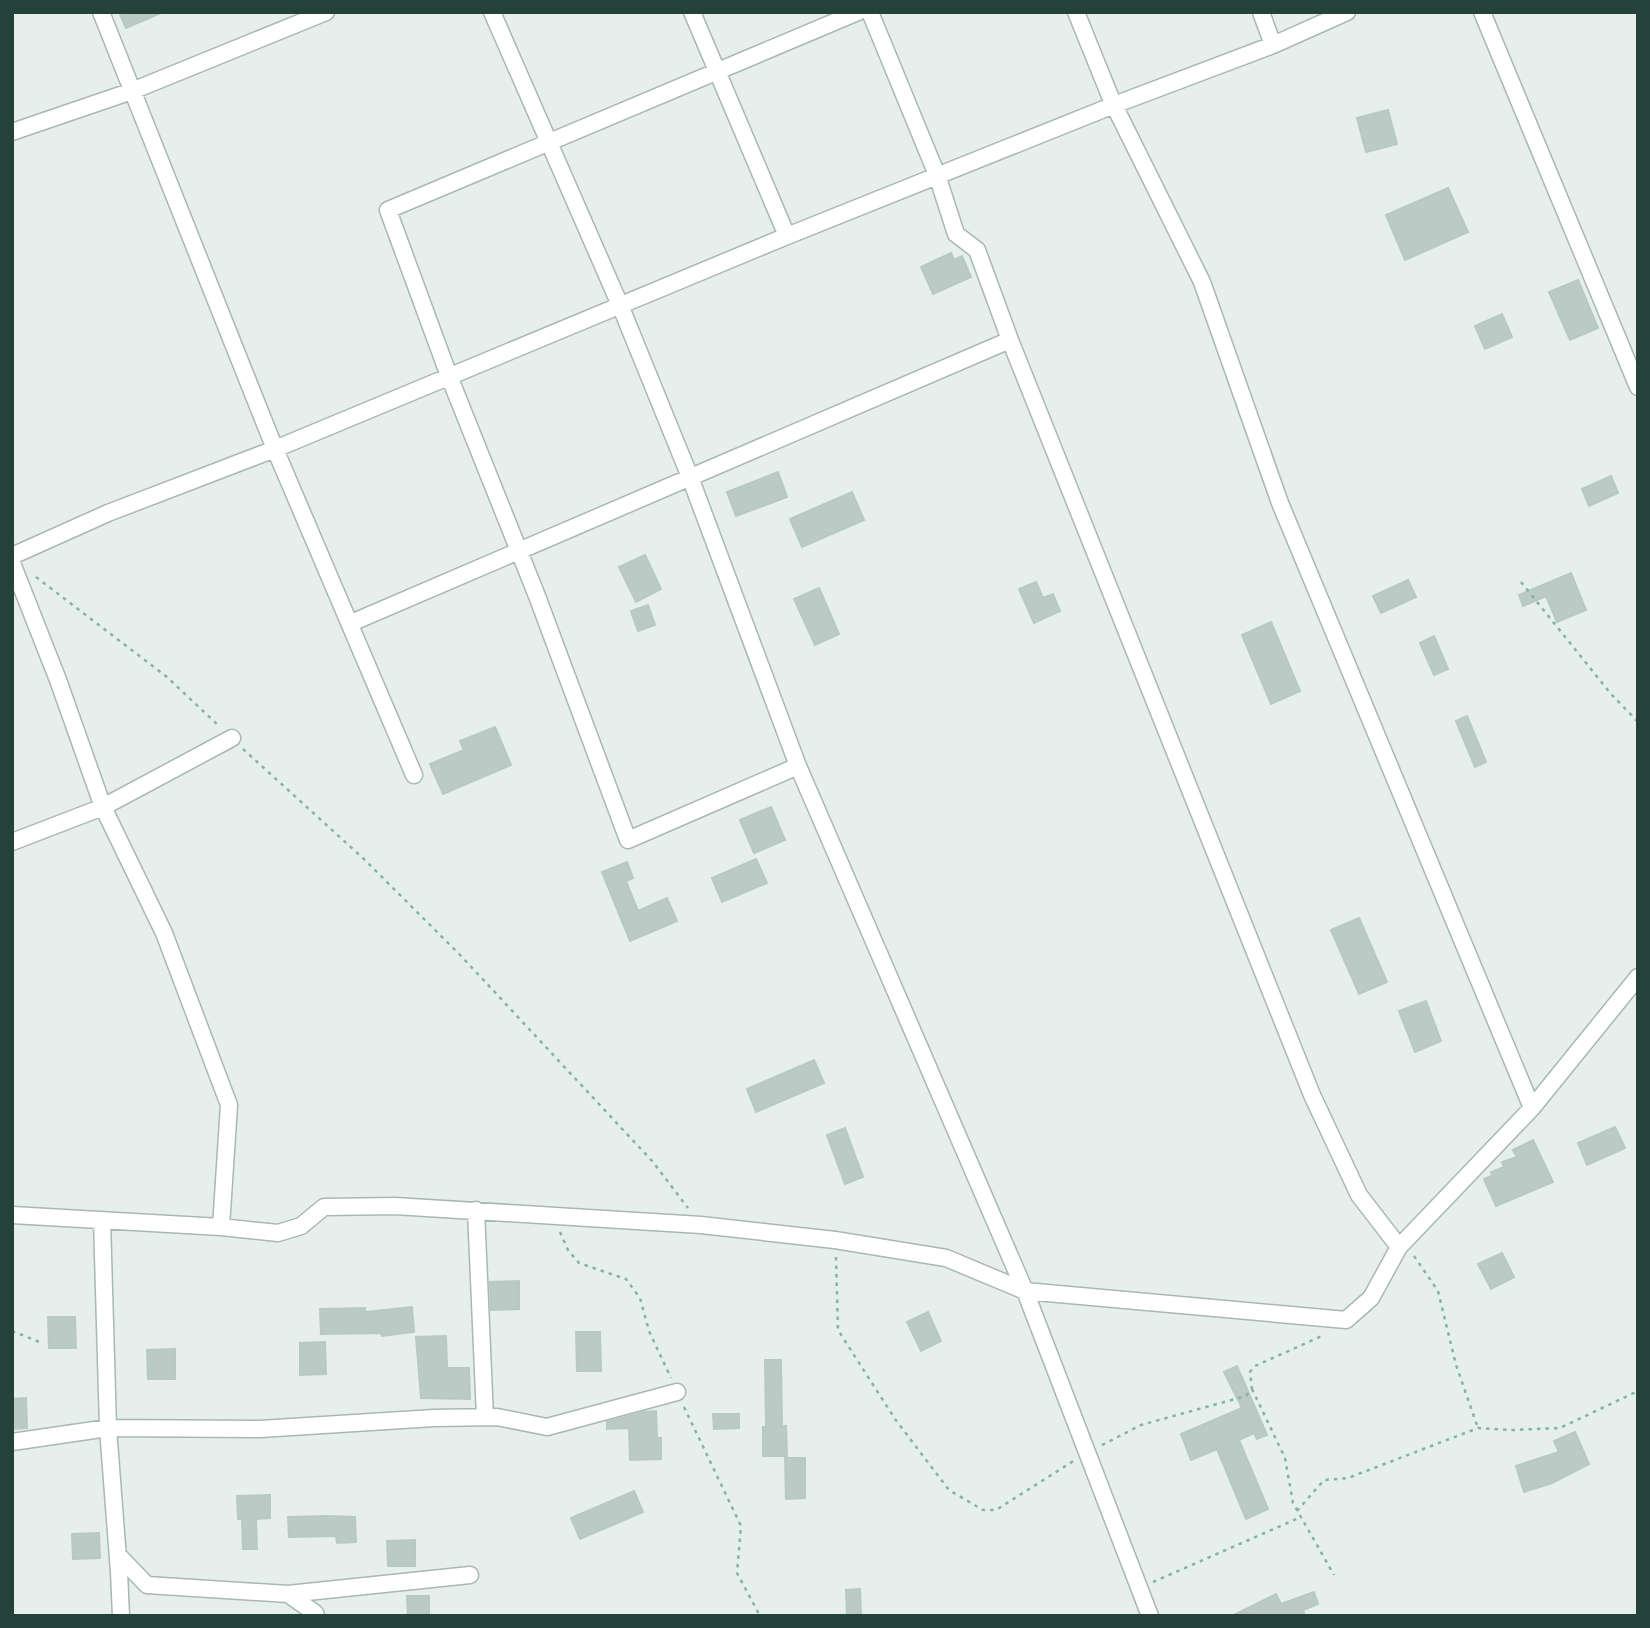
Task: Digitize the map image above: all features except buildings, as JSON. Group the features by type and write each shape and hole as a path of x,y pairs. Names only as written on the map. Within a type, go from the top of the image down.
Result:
{"street":[{"path":"101,12 275,449 414,775"},
{"path":"12,132 132,91 326,12"},
{"path":"492,12 620,305 690,477 798,766 1025,1292 1150,1616"},
{"path":"692,12 787,236"},
{"path":"798,766 628,840 388,210 858,12"},
{"path":"870,12 937,175 956,234 977,250 1010,340 1312,1095 1359,1195 1402,1244"},
{"path":"1076,12 1114,105 1202,282 1280,503 1532,1108"},
{"path":"1261,12 1273,45"},
{"path":"12,556 108,513 275,449 787,236 1114,105 1273,45 1347,12"},
{"path":"1482,12 1638,387"},
{"path":"351,622 1010,340"},
{"path":"12,563 58,680 103,807 164,933 229,1105 221,1227"},
{"path":"12,842 103,807 232,738"},
{"path":"12,1215 221,1227 278,1233 301,1226 324,1207 395,1206 701,1225 835,1240 946,1258 1025,1292 1346,1320 1371,1298 1402,1244 1532,1108 1638,977"},
{"path":"476,1210 485,1418"},
{"path":"102,1220 108,1428 121,1616"},
{"path":"12,1442 108,1428 260,1429 434,1418 485,1418 547,1427 677,1391"},
{"path":"118,1555 147,1584 288,1594 470,1575"},
{"path":"288,1594 316,1616"}],"path":[{"path":"34,576 167,677 365,860 462,957 653,1162 701,1225"},
{"path":"1521,582 1611,694 1638,722"},
{"path":"835,1240 838,1330 895,1419 949,1490 984,1510 996,1510 1087,1453 1141,1425 1246,1396 1252,1389"},
{"path":"1402,1244 1438,1292 1456,1365 1478,1427"},
{"path":"1334,1575 1293,1503 1285,1458 1252,1389 1250,1372 1255,1366 1333,1331 1346,1320"},
{"path":"12,1331 42,1343"},
{"path":"1297,1510 1324,1480 1348,1478 1478,1427 1512,1430 1560,1428 1638,1391"},
{"path":"1140,1589 1301,1517"}]}
